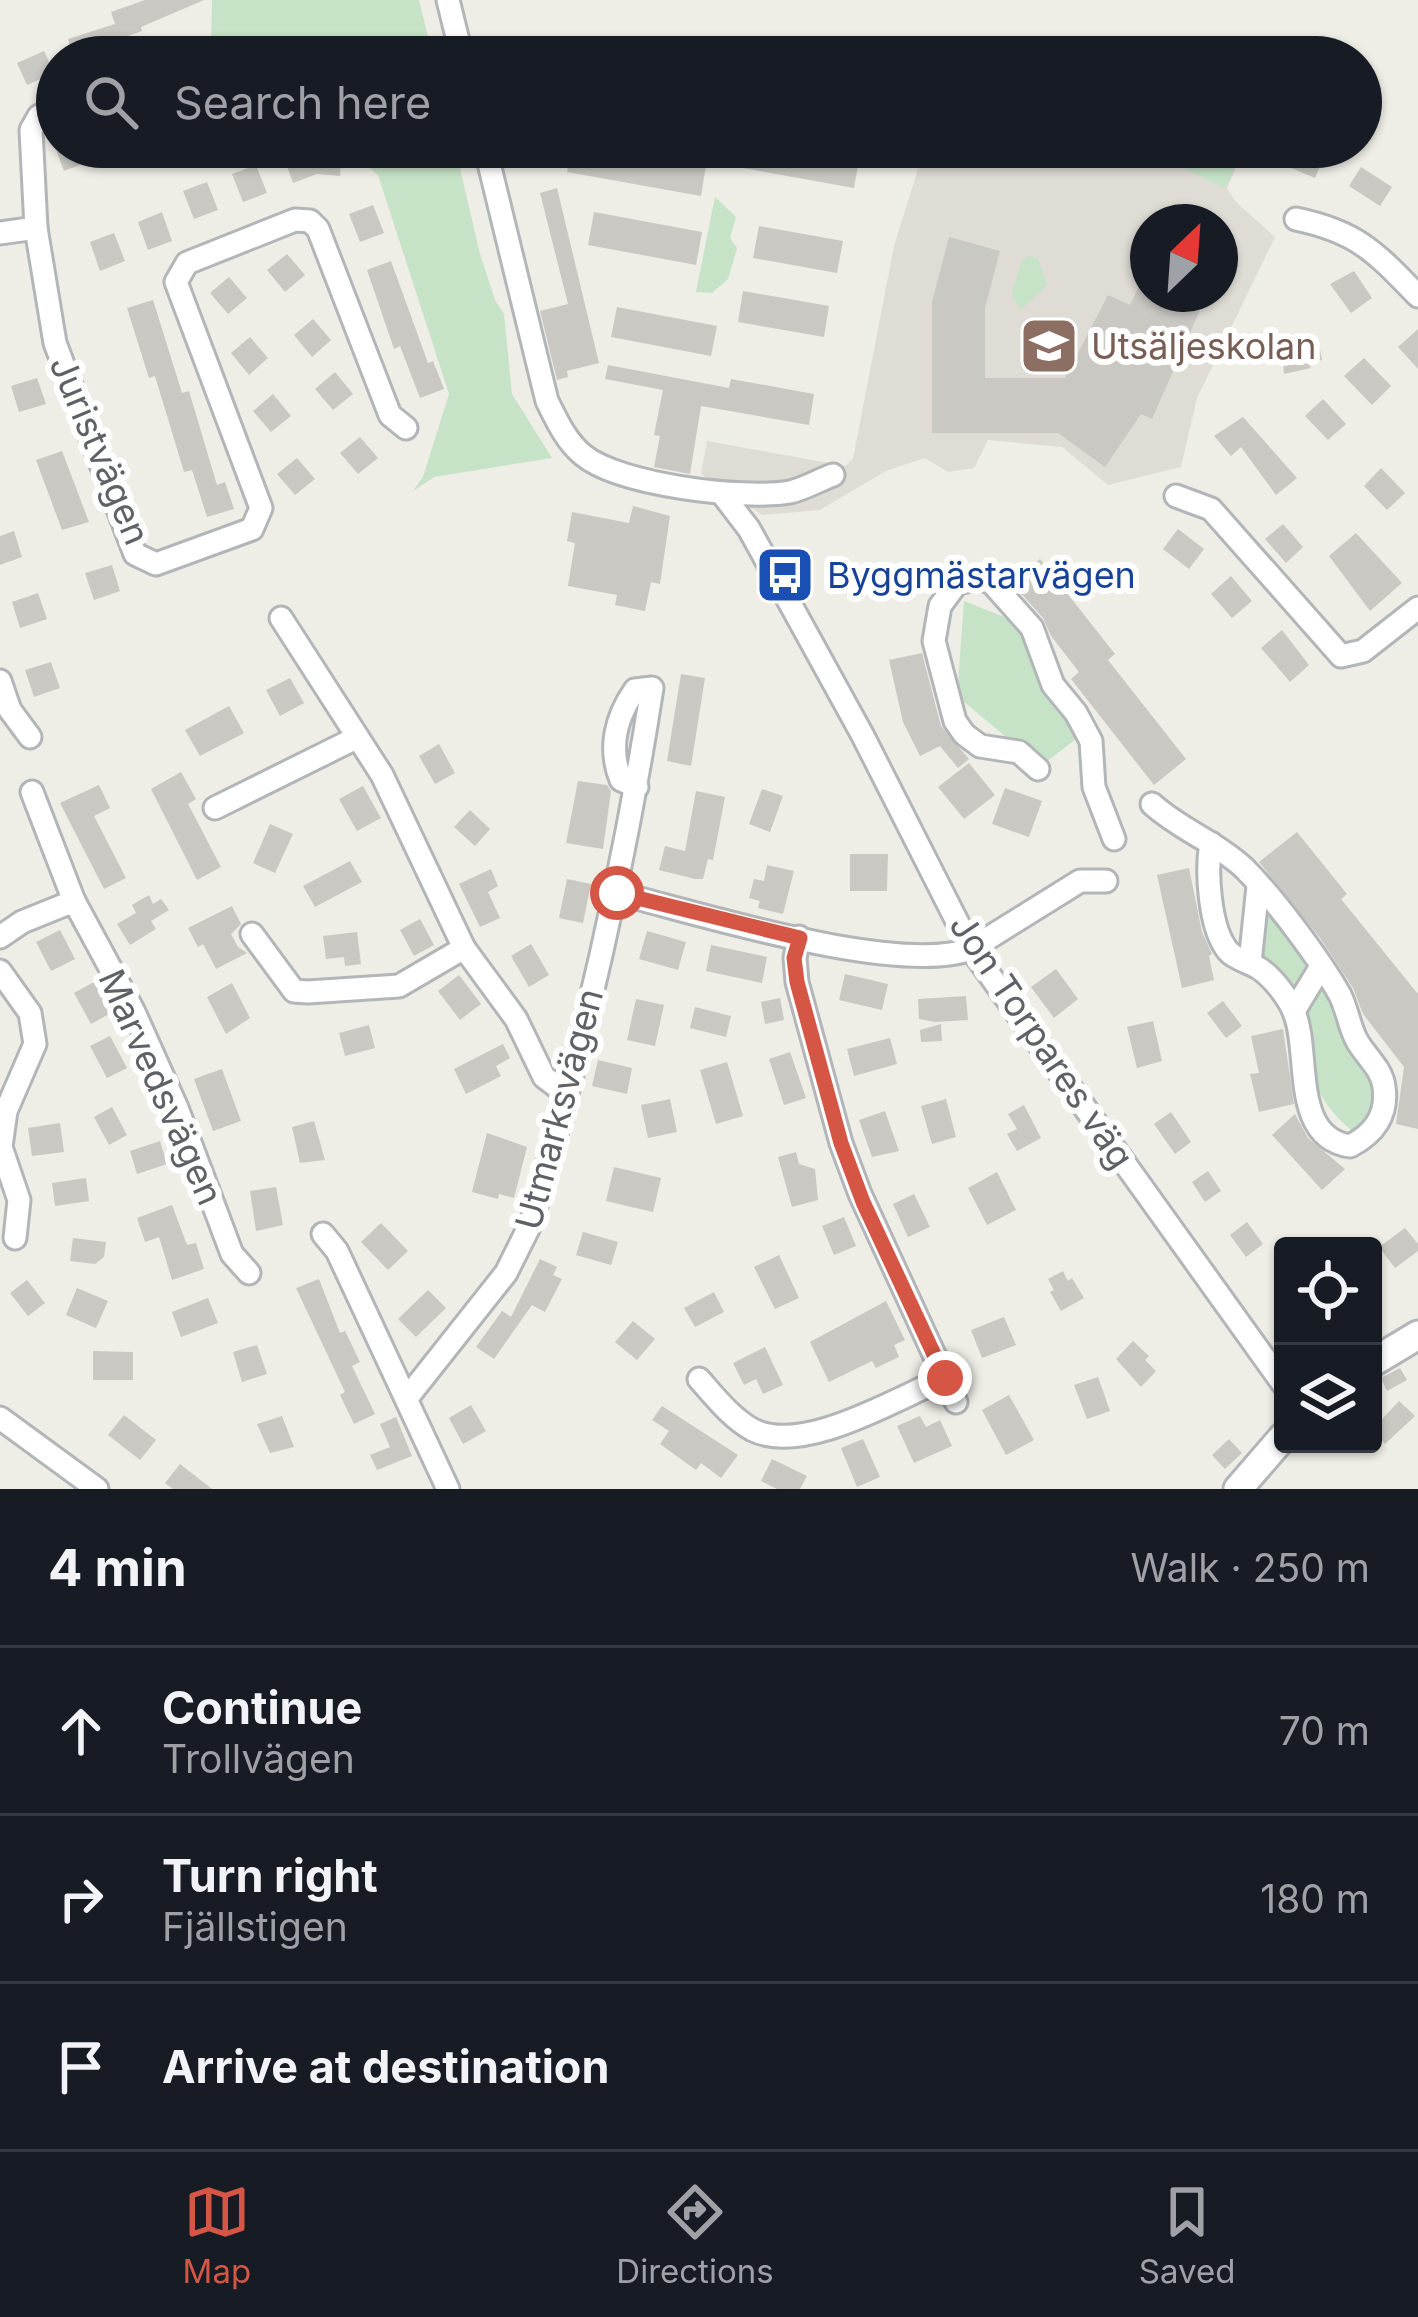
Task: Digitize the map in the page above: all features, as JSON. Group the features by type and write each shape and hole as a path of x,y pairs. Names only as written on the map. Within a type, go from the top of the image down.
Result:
{"street":[{"path":"448,0 457,36"},
{"path":"0,233 36,228 31,130 36,121"},
{"path":"489,168 547,401 566,437 585,456 604,467 723,495 791,492 833,475"},
{"path":"1296,219 1352,235 1418,296"},
{"name":"Juristvägen","path":"36,228 55,343 135,554 156,564 252,529 261,508 176,282 187,262 296,220 310,221 318,230 390,415 406,428"},
{"name":"Jon Torpares väg","path":"723,495 749,529 863,736 971,949 1274,1371"},
{"path":"1176,496 1211,509 1341,656 1363,651 1418,608"},
{"path":"1038,769 1019,752 980,746 955,721 934,640 940,606 957,583 980,578 992,583 1032,628 1053,685 1076,712 1090,741 1094,787 1114,839"},
{"path":"281,618 412,833 464,948 516,1019 544,1077 565,1093"},
{"path":"0,681 10,710 30,737"},
{"path":"215,808 356,738"},
{"name":"Utmarksvägen","path":"407,1398 506,1273 521,1245 550,1158 617,893 637,787"},
{"name":"Marvedsvägen","path":"32,792 74,901 143,1031 177,1108 232,1254 249,1273"},
{"path":"1153,804 1166,816 1211,843 1244,868 1339,994 1357,1040 1385,1089 1380,1120 1350,1146 1329,1138 1309,1109 1302,1036 1294,1011 1276,984 1228,952 1208,886 1211,843"},
{"path":"617,893 881,954 954,955 1080,880 1106,881"},
{"path":"1250,963 1258,886"},
{"path":"0,937 22,922 74,901"},
{"path":"252,934 294,991 308,992 399,986 464,948"},
{"path":"800,938 794,958 797,982 841,1143 863,1202 956,1402"},
{"path":"1294,1011 1320,968"},
{"path":"0,971 30,1013 35,1044 6,1111 1,1148 19,1200 16,1238"},
{"path":"322,1234 338,1251 448,1489"},
{"path":"1382,1357 1418,1335"},
{"path":"699,1379 752,1429 782,1438 811,1435 945,1378"},
{"path":"0,1418 97,1489"},
{"path":"1238,1489 1274,1447"}],"shaded area":[{"name":"Utsäljeskolan","path":"918,168 1236,168 1227,188 1275,237 1197,398 1181,467 1108,485 1062,447 988,440 974,468 948,472 925,458 886,471 820,510 762,515 701,474 707,441 845,466 853,459 894,246"}],"green space":[{"path":"212,0 419,0 428,36 211,36"},
{"path":"370,168 460,168 480,254 504,314 512,394 552,458 434,477 413,491 423,477 449,394 378,175"},
{"path":"1184,168 1235,168 1225,188"},
{"path":"715,197 736,217 730,238 737,248 728,279 712,293 696,292"},
{"path":"1028,256 1038,258 1047,285 1020,310 1012,293 1021,263"},
{"path":"964,601 1022,624 1076,739 1041,766 957,696"},
{"path":"1263,901 1313,964 1300,991 1257,951"},
{"path":"1321,976 1381,1091 1373,1123 1355,1133 1328,1105 1309,1062 1300,1008"}],"building":[{"path":"145,0 204,0 128,36 77,36 115,24 111,12"},
{"path":"36,55 36,81 27,85 17,63"},
{"path":"257,168 267,193 243,202 232,174"},
{"path":"288,168 341,168 340,176 317,174 293,183"},
{"path":"568,168 706,168 701,196 567,172"},
{"path":"743,168 858,168 854,188"},
{"path":"1291,168 1319,168 1315,178"},
{"path":"1363,168 1392,187 1380,206 1349,186"},
{"path":"207,182 218,210 194,219 183,191"},
{"path":"557,188 599,363 567,371 568,377 557,380 540,311 568,304 540,193"},
{"path":"373,205 384,233 360,242 349,214"},
{"path":"162,212 172,241 148,250 138,222"},
{"path":"594,212 702,232 696,265 588,245"},
{"path":"759,226 843,241 837,273 753,258"},
{"path":"114,233 125,261 100,271 90,242"},
{"path":"949,237 1000,251 985,308 985,378 1065,378 1108,295 1130,305 1130,312 1199,312 1152,419 1141,414 1105,467 1058,433 932,433 932,302"},
{"path":"287,254 305,275 285,292 267,270"},
{"path":"391,261 428,363 433,361 444,389 420,398 400,346 394,349 367,270"},
{"path":"1354,271 1372,298 1351,313 1330,284"},
{"path":"229,277 247,298 228,314 210,293"},
{"path":"743,291 829,306 824,337 738,322"},
{"path":"153,300 182,393 189,391 217,485 225,482 234,509 207,517 192,470 184,472 155,376 149,378 127,308"},
{"path":"617,307 717,326 711,356 611,337"},
{"path":"313,319 331,340 312,357 294,335"},
{"path":"1418,329 1418,369 1398,347"},
{"path":"250,337 268,358 249,375 231,353"},
{"path":"1318,340 1322,360 1309,363 1311,368 1284,374 1282,348"},
{"path":"1364,358 1391,386 1372,405 1344,376"},
{"path":"608,365 729,388 731,379 814,394 809,425 701,406 690,474 654,467 660,436 654,435 663,390 605,379"},
{"path":"335,372 353,394 333,410 315,389"},
{"path":"37,378 46,404 19,412 11,386"},
{"path":"273,394 291,416 271,432 253,411"},
{"path":"1323,399 1346,424 1328,440 1305,416"},
{"path":"1243,417 1297,478 1276,495 1241,447 1231,456 1214,436"},
{"path":"360,437 378,458 358,474 340,453"},
{"path":"62,451 89,522 62,530 36,460"},
{"path":"297,458 315,479 295,495 277,474"},
{"path":"1381,468 1405,493 1387,510 1364,486"},
{"path":"633,506 670,516 660,584 651,582 645,611 615,605 617,595 568,586 575,543 567,541 572,512 629,523"},
{"path":"1283,524 1303,547 1286,563 1265,539"},
{"path":"1178,529 1204,549 1189,569 1163,549"},
{"path":"14,531 22,557 0,565 0,536"},
{"path":"1356,533 1402,583 1370,611 1329,556"},
{"path":"1040,559 1115,654 1108,660 1186,759 1154,785 1071,679 1079,672 1043,618 1011,582"},
{"path":"112,565 120,591 94,600 85,573"},
{"path":"1231,576 1252,601 1232,618 1211,594"},
{"path":"38,593 47,619 20,628 12,602"},
{"path":"1282,630 1309,665 1290,682 1261,648"},
{"path":"922,653 941,726 969,759 958,768 940,746 920,756 903,722 889,660"},
{"path":"51,662 60,688 34,697 25,670"},
{"path":"681,674 705,678 691,766 667,761"},
{"path":"290,678 304,703 280,716 266,690"},
{"path":"229,706 244,733 200,756 185,730"},
{"path":"439,744 455,773 435,784 419,756"},
{"path":"969,763 995,795 964,819 938,787"},
{"path":"181,772 196,799 188,804 221,867 197,880 151,789"},
{"path":"578,781 607,785 611,791 603,849 566,843"},
{"path":"99,785 110,808 94,816 126,878 104,889 60,803"},
{"path":"363,786 381,818 357,831 339,799"},
{"path":"1005,788 1042,801 1029,837 992,824"},
{"path":"762,789 783,796 770,832 749,824"},
{"path":"696,791 725,797 713,860 708,859 703,879 659,870 665,846 685,851"},
{"path":"470,810 490,829 475,846 454,827"},
{"path":"270,824 293,834 275,873 253,863"},
{"path":"1297,832 1347,894 1341,899 1418,994 1418,1129 1396,1124 1404,1067 1363,1014 1353,988 1320,938 1259,862"},
{"path":"850,854 888,854 887,891 850,891"},
{"path":"350,861 362,882 315,907 303,886"},
{"path":"767,865 794,871 783,914 758,908 760,901 749,898 754,879 764,881"},
{"path":"1189,868 1202,932 1212,954 1214,980 1182,988 1157,875"},
{"path":"491,869 498,886 488,892 500,918 480,927 459,884"},
{"path":"567,879 591,884 583,923 559,918"},
{"path":"149,895 153,904 161,899 169,910 151,921 156,929 130,945 117,924 136,913 132,905"},
{"path":"232,906 241,924 231,934 247,953 216,969 188,928"},
{"path":"420,919 434,945 414,956 400,930"},
{"path":"60,930 75,959 51,971 36,942"},
{"path":"647,931 686,942 678,970 639,959"},
{"path":"357,932 361,964 345,966 344,957 326,959 323,936"},
{"path":"531,944 549,975 529,987 511,956"},
{"path":"711,945 767,957 762,983 706,971"},
{"path":"1056,969 1078,999 1054,1018 1031,987"},
{"path":"845,974 888,984 882,1010 839,1000"},
{"path":"459,975 481,1004 460,1020 438,991"},
{"path":"94,982 111,1013 91,1024 74,993"},
{"path":"232,983 250,1018 226,1034 207,997"},
{"path":"966,996 968,1020 919,1019 918,999"},
{"path":"780,998 784,1020 765,1024 761,1002"},
{"path":"636,999 664,1005 655,1046 627,1040"},
{"path":"1223,1001 1242,1026 1226,1038 1207,1013"},
{"path":"695,1007 731,1016 726,1037 690,1028"},
{"path":"1153,1021 1162,1061 1137,1068 1127,1027"},
{"path":"941,1024 942,1041 921,1042 920,1030"},
{"path":"369,1025 375,1048 345,1056 339,1033"},
{"path":"1283,1029 1294,1104 1259,1112 1250,1074 1259,1073 1251,1036"},
{"path":"110,1036 127,1068 107,1078 90,1046"},
{"path":"890,1038 897,1064 854,1076 847,1049"},
{"path":"503,1044 510,1058 496,1066 501,1076 466,1094 454,1069"},
{"path":"790,1052 806,1098 784,1105 769,1059"},
{"path":"598,1060 632,1068 627,1094 592,1086"},
{"path":"727,1062 743,1116 716,1124 700,1070"},
{"path":"222,1069 241,1121 213,1131 194,1079"},
{"path":"670,1099 677,1132 648,1138 641,1105"},
{"path":"946,1099 956,1137 932,1144 921,1106"},
{"path":"1024,1105 1041,1138 1017,1151 1007,1134 1017,1129 1008,1114"},
{"path":"112,1107 127,1135 109,1145 94,1117"},
{"path":"885,1111 899,1151 872,1157 859,1120"},
{"path":"1171,1112 1191,1142 1175,1154 1154,1124"},
{"path":"1295,1114 1308,1138 1345,1169 1322,1190 1272,1135"},
{"path":"314,1121 325,1160 300,1163 292,1127"},
{"path":"60,1123 64,1152 32,1156 28,1128"},
{"path":"487,1133 527,1147 514,1198 472,1192"},
{"path":"160,1141 167,1164 137,1174 130,1151"},
{"path":"796,1152 799,1164 815,1169 818,1200 792,1207 778,1157"},
{"path":"614,1167 661,1178 653,1212 606,1201"},
{"path":"1208,1171 1221,1191 1205,1202 1192,1182"},
{"path":"997,1172 1016,1210 987,1225 968,1188"},
{"path":"86,1178 89,1201 55,1206 52,1183"},
{"path":"276,1187 283,1225 256,1231 250,1191"},
{"path":"914,1194 930,1227 908,1237 893,1204"},
{"path":"172,1205 187,1245 196,1243 204,1269 172,1280 159,1237 145,1242 137,1218"},
{"path":"844,1217 856,1246 834,1255 822,1226"},
{"path":"1247,1222 1263,1244 1246,1257 1230,1235"},
{"path":"381,1223 408,1251 388,1270 361,1242"},
{"path":"1405,1228 1418,1251 1395,1268 1382,1245"},
{"path":"583,1232 618,1242 611,1265 576,1255"},
{"path":"73,1238 106,1242 104,1257 95,1264 70,1261"},
{"path":"779,1255 799,1298 775,1309 754,1267"},
{"path":"540,1259 557,1267 553,1275 562,1279 545,1312 532,1305 494,1359 476,1347 502,1311 511,1317"},
{"path":"1063,1271 1084,1298 1061,1311 1048,1279"},
{"path":"319,1279 340,1333 345,1331 360,1362 352,1366 375,1414 354,1424 340,1395 345,1392 296,1288"},
{"path":"27,1280 45,1303 28,1316 10,1293"},
{"path":"77,1288 108,1301 96,1328 66,1315"},
{"path":"428,1290 446,1308 416,1337 398,1319"},
{"path":"714,1292 724,1312 695,1327 684,1308"},
{"path":"208,1298 218,1323 181,1337 172,1312"},
{"path":"886,1301 905,1340 894,1345 899,1357 876,1368 872,1361 829,1382 810,1342"},
{"path":"1004,1317 1016,1345 982,1358 971,1330"},
{"path":"633,1321 655,1339 637,1360 615,1342"},
{"path":"1133,1341 1156,1371 1141,1387 1116,1359"},
{"path":"257,1345 267,1374 242,1382 233,1352"},
{"path":"765,1347 783,1385 763,1394 756,1379 744,1385 733,1363"},
{"path":"93,1351 133,1352 133,1380 93,1380"},
{"path":"1400,1368 1407,1380 1387,1391 1382,1377"},
{"path":"1098,1377 1110,1411 1087,1419 1074,1385"},
{"path":"1009,1395 1034,1440 1006,1455 982,1410"},
{"path":"1399,1401 1415,1416 1385,1444 1382,1419"},
{"path":"471,1405 486,1431 463,1444 449,1418"},
{"path":"662,1406 738,1455 721,1478 701,1463 696,1470 660,1444 669,1431 652,1420"},
{"path":"124,1415 156,1440 140,1460 108,1435"},
{"path":"282,1416 294,1447 270,1453 257,1424"},
{"path":"920,1416 926,1427 940,1420 952,1446 914,1463 897,1426"},
{"path":"396,1417 412,1456 377,1470 370,1455 390,1447 380,1424"},
{"path":"863,1439 880,1477 857,1487 841,1448"},
{"path":"1229,1439 1242,1453 1225,1469 1212,1455"},
{"path":"772,1459 807,1476 800,1489 777,1489 761,1481"},
{"path":"180,1464 212,1489 173,1489 165,1483"}],"place":[{"name":"Utsäljeskolan","path":"1049,346"},
{"name":"Byggmästarvägen","path":"785,575"}],"route":[{"path":"617,893 800,938 794,958 797,982 841,1143 863,1202 945,1378"}]}
